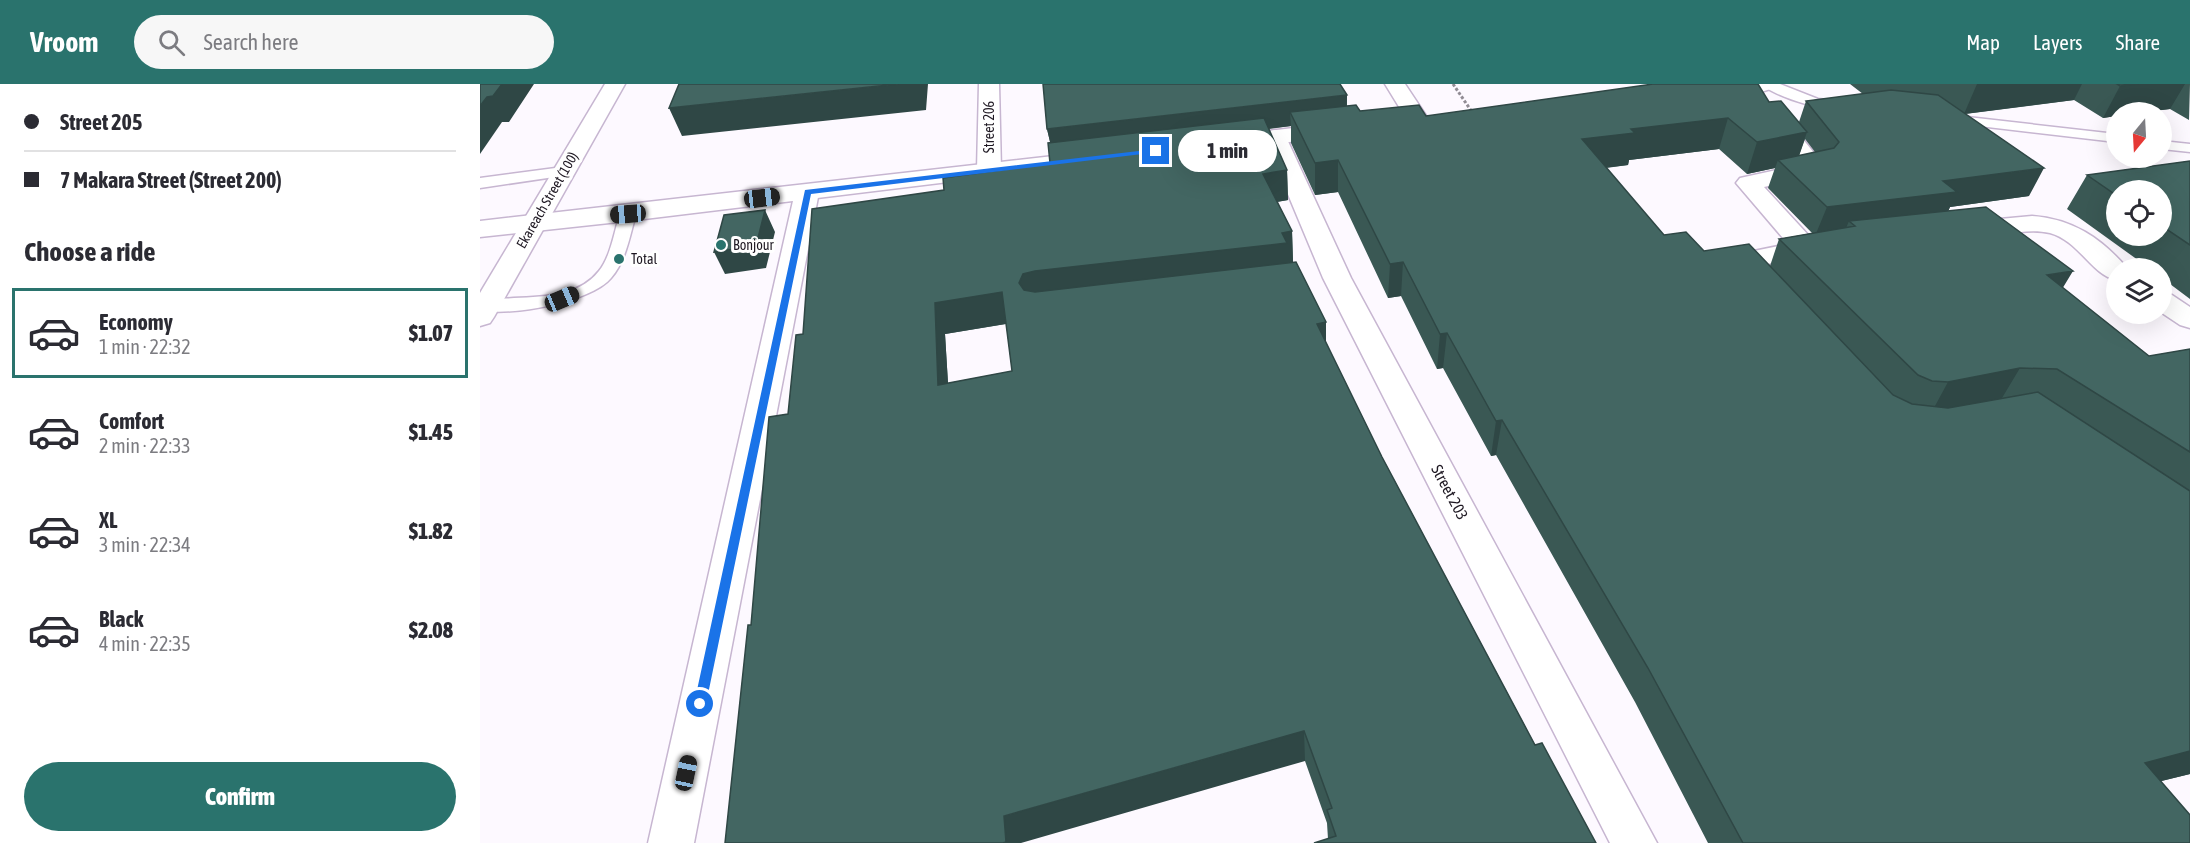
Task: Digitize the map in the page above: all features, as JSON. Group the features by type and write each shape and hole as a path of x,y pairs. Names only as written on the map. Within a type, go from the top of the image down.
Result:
{"street":[{"name":"Ekareach Street (100)","path":"483,311 615,84"},
{"name":"Street 206","path":"989,84 989,170"},
{"path":"1395,84 1418,120"},
{"path":"1698,95 1762,86 1815,170 1748,183 1805,247"},
{"path":"1204,145 1474,115"},
{"name":"Street 203","path":"1275,137 1325,279 1634,843"},
{"path":"480,228 628,214 1097,158"},
{"path":"671,843 807,192"},
{"path":"1946,232 2017,225 2054,226 2072,232 2106,263"},
{"path":"1778,306 1747,270 1753,260 1805,247 1840,243"},
{"path":"2172,307 2190,319"}],"lane":[{"path":"1762,86 1816,103 1851,107"},
{"path":"1931,117 2106,137"},
{"path":"2172,145 2190,148"},
{"path":"480,183 562,172"},
{"path":"483,311 562,299 605,276 621,239 628,214"}],"path":[{"path":"1453,84 1474,115"}],"building":[{"path":"480,84 502,84 493,96 487,97 480,106"},
{"path":"679,84 898,84 669,108"},
{"path":"1043,84 1340,84 1347,95 1047,129"},
{"path":"1653,84 1758,84 1769,102 1781,101 1807,132 1757,142 1728,118 1631,129 1635,133 1582,139 1664,235 1686,232 1704,251 1749,244 1893,395 1912,404 1948,408 2038,392 2190,491 2190,751 2145,763 2190,815 2190,843 1743,843 1648,668 1502,420 1496,421 1447,333 1440,334 1403,262 1390,264 1338,160 1315,163 1290,112 1356,105 1360,111 1419,105 1426,116"},
{"path":"1891,90 1938,95 2044,168 1943,181 1957,192 1827,207 1778,160 1834,148 1839,142 1806,101"},
{"path":"1264,118 1287,170 1263,174 1292,231 1282,233 1287,243 1035,271 1023,274 1019,283 1024,290 1035,292 1296,262 1326,322 1317,324 1382,457 1535,745 1542,743 1596,843 1314,843 1336,836 1327,810 1332,808 1304,731 1004,816 1006,842 1003,843 725,843 748,625 751,625 769,417 788,414 796,335 803,334 812,209 944,190 943,178 1050,163 1048,143","holes":["1002,292 1012,371 938,385 935,303"]},
{"path":"2190,161 2190,245 2172,233 2172,180 2106,180 2106,188 2087,175 2138,168 2172,168 2172,163"},
{"path":"1986,207 2073,271 2047,275 2149,356 2190,349 2190,452 2057,369 2020,368 1948,382 1932,381 1918,375 1779,239 1855,226 1849,221"},
{"path":"765,210 756,246 714,252 724,215"}],"place":[{"name":"Bonjour","path":"721,245"},
{"name":"Total","path":"619,259"}],"route":[{"path":"700,704 807,192 1156,151"}]}
